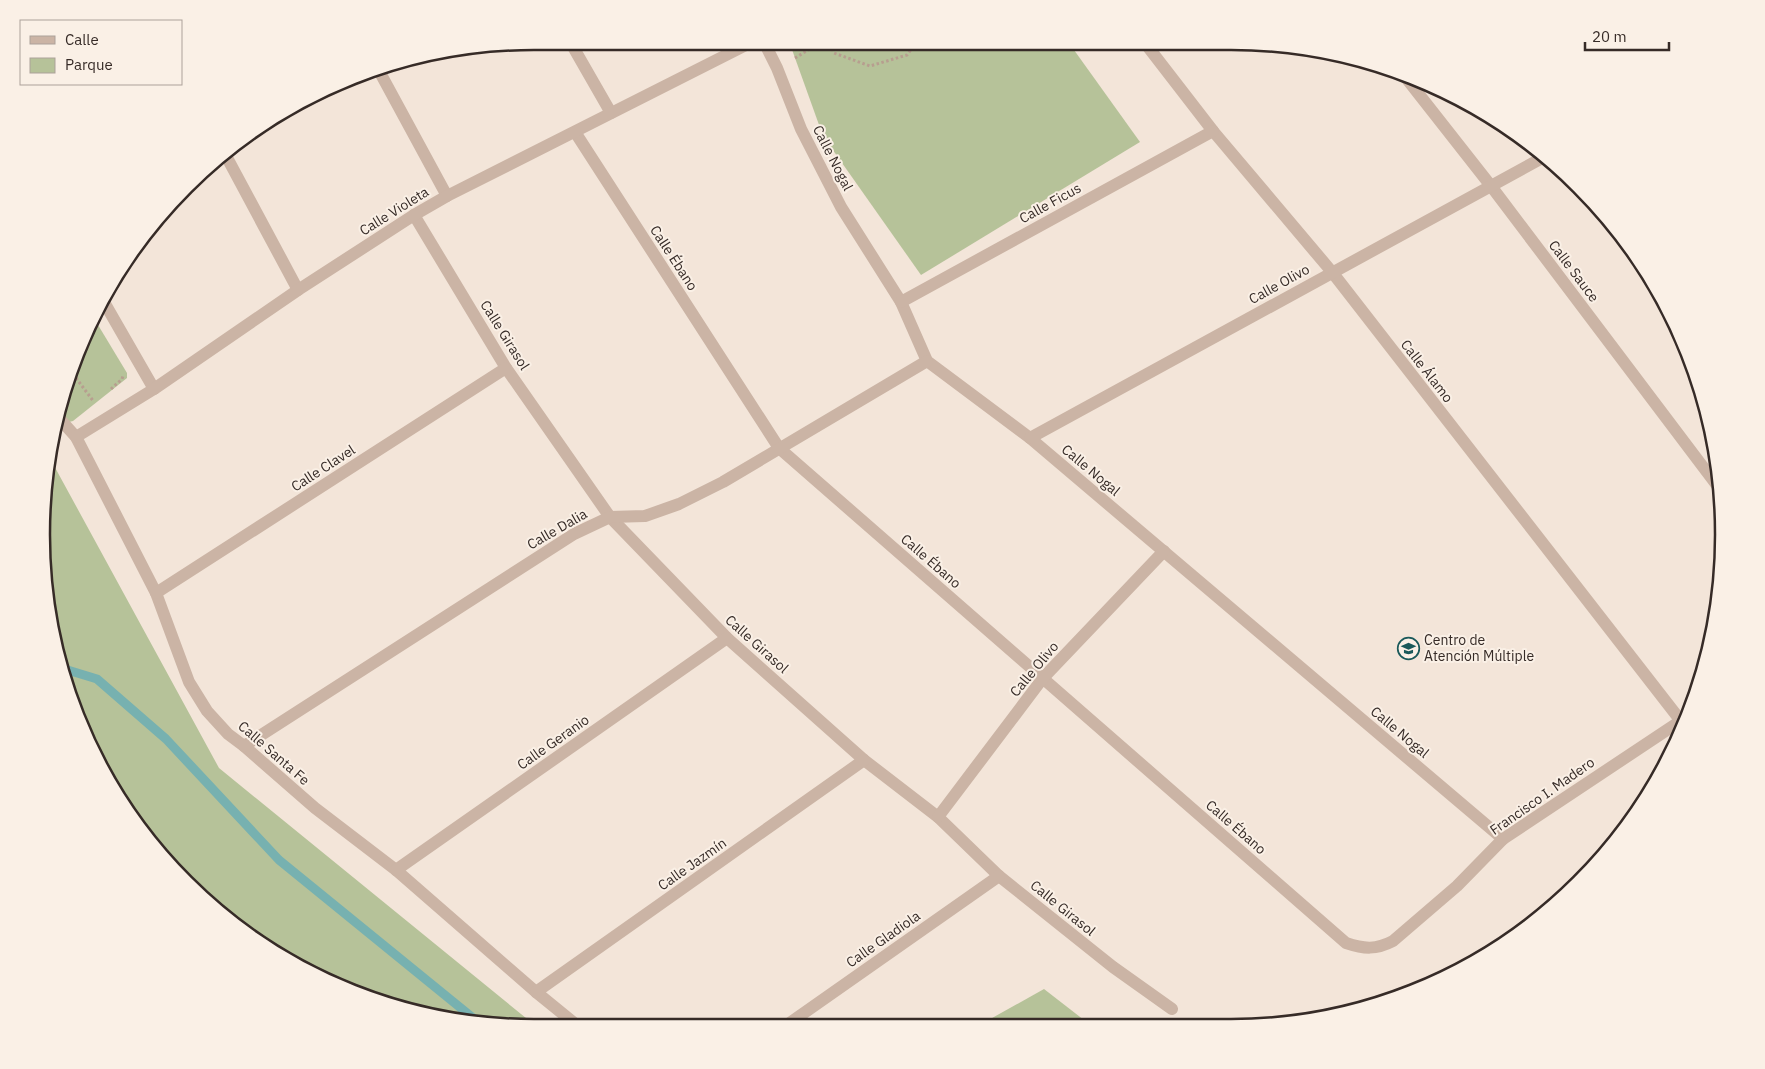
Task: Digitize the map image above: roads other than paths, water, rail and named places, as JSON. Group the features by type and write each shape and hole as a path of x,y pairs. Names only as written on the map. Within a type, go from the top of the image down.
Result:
{"street":[{"path":"575,50 611,113"},
{"name":"Calle Violeta","path":"76,437 154,389 298,290 448,196 736,50"},
{"name":"Calle Nogal","path":"768,50 801,130 837,199 901,302 927,361 1030,438 1503,839"},
{"name":"Calle Álamo","path":"1150,50 1213,131 1332,272 1681,713"},
{"path":"382,75 448,196"},
{"name":"Calle Sauce","path":"1412,86 1491,186 1712,478"},
{"name":"Calle Ficus","path":"901,302 1213,131"},
{"name":"Calle Ébano","path":"575,132 779,448 1346,943"},
{"path":"228,160 298,290"},
{"name":"Calle Olivo","path":"1030,438 1538,160"},
{"name":"Calle Girasol","path":"414,216 506,368 610,517 727,638 864,760 938,817 999,876 1113,967 1172,1010"},
{"path":"107,307 154,389"},
{"name":"Calle Dalia","path":"244,746 574,534 610,517 645,516 679,504 722,482 927,361"},
{"name":"Calle Clavel","path":"156,593 506,368"},
{"name":"Calle Santa Fe","path":"63,423 76,437 156,593 180,661 194,692 207,711 228,734 315,808 396,870 569,1019"},
{"name":"Calle Olivo","path":"938,817 1043,678 1164,550"},
{"name":"Calle Geranio","path":"396,870 727,638"},
{"name":"Francisco I. Madero","path":"1346,943 1362,949 1371,949 1384,946 1393,941 1457,886 1503,839 1676,724"},
{"name":"Calle Jazmín","path":"536,992 864,760"},
{"name":"Calle Gladiola","path":"795,1019 999,876"}],"waterway":[{"path":"70,671 97,679 166,739 279,860 469,1015"}],"place":[{"name":"Centro de Atención Múltiple","path":"1408,648"}]}
